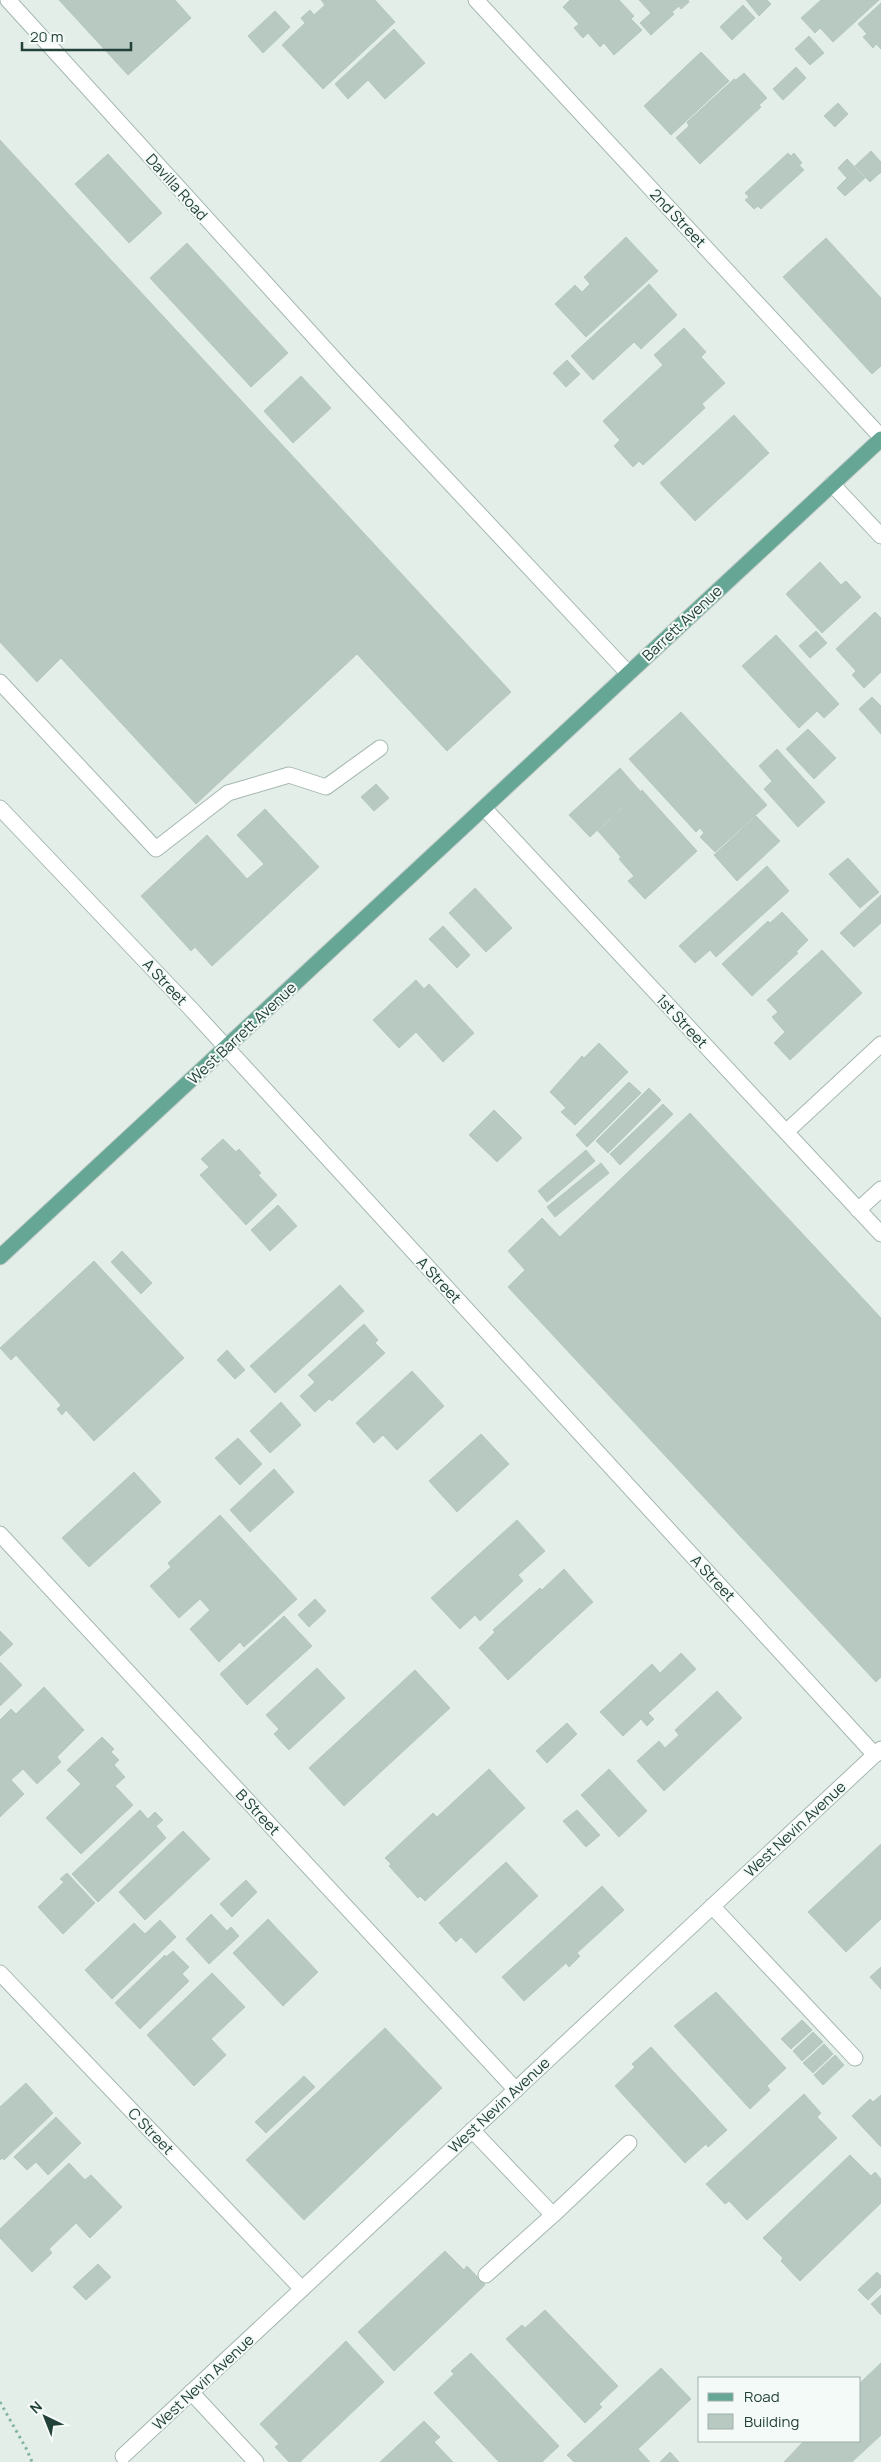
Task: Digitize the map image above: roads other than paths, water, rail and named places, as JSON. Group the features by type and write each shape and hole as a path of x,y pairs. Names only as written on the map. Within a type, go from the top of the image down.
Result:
{"main road":[{"name":"Barrett Avenue","path":"484,808 881,438"},
{"name":"West Barrett Avenue","path":"0,1258 484,808"}],"street":[{"name":"Davilla Road","path":"8,0 347,373 628,672"},
{"name":"2nd Street","path":"476,0 881,438"},
{"path":"832,484 881,536"},
{"path":"0,682 156,848 228,793 289,775 326,787 380,748"},
{"name":"A Street","path":"0,808 226,1048 878,1752"},
{"name":"1st Street","path":"484,808 881,1234"},
{"path":"786,1132 881,1044"},
{"path":"858,1210 881,1189"},
{"name":"B Street","path":"0,1534 516,2090"},
{"name":"West Nevin Avenue","path":"123,2456 878,1752"},
{"path":"712,1906 855,2058"},
{"name":"C Street","path":"0,1973 302,2289"},
{"path":"472,2130 553,2215"},
{"path":"486,2275 629,2143"},
{"path":"192,2392 256,2462"}]}
